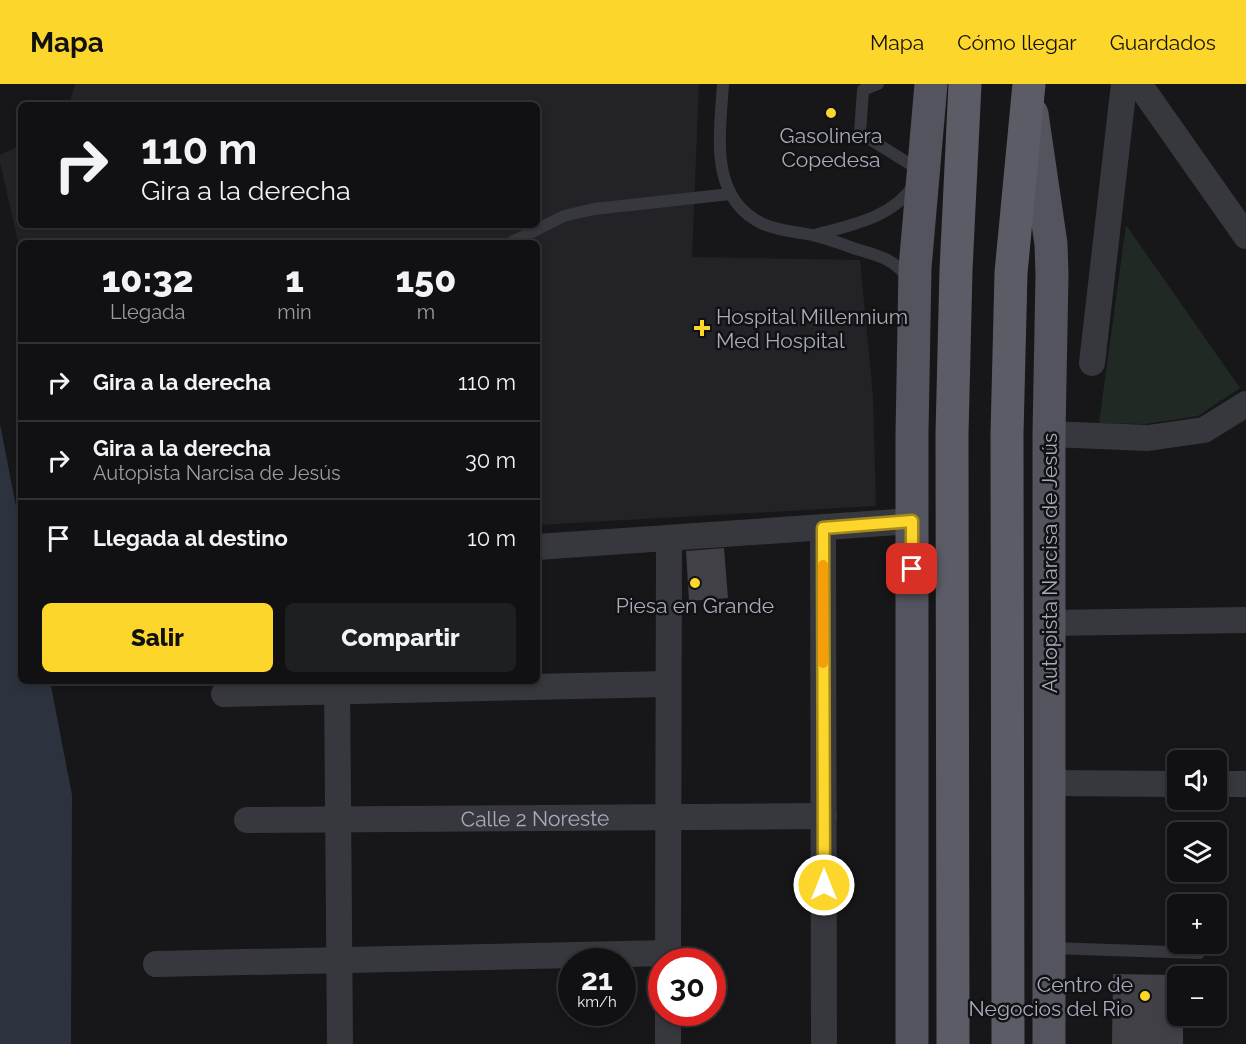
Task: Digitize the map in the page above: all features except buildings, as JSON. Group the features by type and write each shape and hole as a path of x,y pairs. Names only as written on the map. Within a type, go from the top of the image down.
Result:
{"highway":[{"path":"953,1044 953,423 956,270 965,84"},
{"name":"Autopista Narcisa de Jesús","path":"1008,1044 1007,434 1010,296 1029,84"}],"main road":[{"path":"912,1044 914,316 931,84"},
{"name":"Autopista Narcisa de Jesús","path":"1029,84 1052,265 1049,434 1049,1044"}],"street":[{"path":"1092,363 1124,84"},
{"path":"1139,84 1246,236"},
{"path":"1049,434 1148,438 1204,430 1246,404"},
{"path":"540,547 912,521"},
{"path":"823,528 824,1044"},
{"path":"668,948 669,538"},
{"path":"1049,623 1246,620"},
{"path":"224,694 337,686 668,684"},
{"path":"337,686 340,1044"},
{"path":"1049,783 1167,784"},
{"path":"1227,784 1246,784"},
{"name":"Calle 2 Noreste","path":"247,820 824,816"},
{"path":"156,964 339,959 648,957"},
{"path":"668,1026 668,1044"}],"lane":[{"path":"723,84 720,164 730,194 749,215 763,224 814,235 883,257 899,266 907,277 914,316"},
{"path":"814,235 873,219 912,189 923,172 860,133 863,90 878,84"},
{"path":"516,240 564,216 594,209 730,194"},
{"path":"1049,948 1167,952"}],"shaded area":[{"name":"Hospital Millennium Med Hospital","path":"75,84 699,84 692,257 860,260 873,396 876,506 540,525 540,240 18,242 0,162 0,155 18,146 18,228 540,228 540,102 70,102"},
{"path":"1126,225 1240,388 1198,416 1145,424 1099,423"},
{"path":"0,424 18,517 18,684 51,684 72,795 71,1044 0,1044"}],"slow traffic":[{"path":"823,565 823,663"}],"place":[{"name":"Gasolinera Copedesa","path":"831,113"},
{"name":"Hospital Millennium Med Hospital","path":"702,328"},
{"name":"Piesa en Grande","path":"695,583"},
{"name":"Centro de Negocios del Rio","path":"1145,996"}],"route":[{"path":"824,885 823,528 912,521 912,569"}]}
